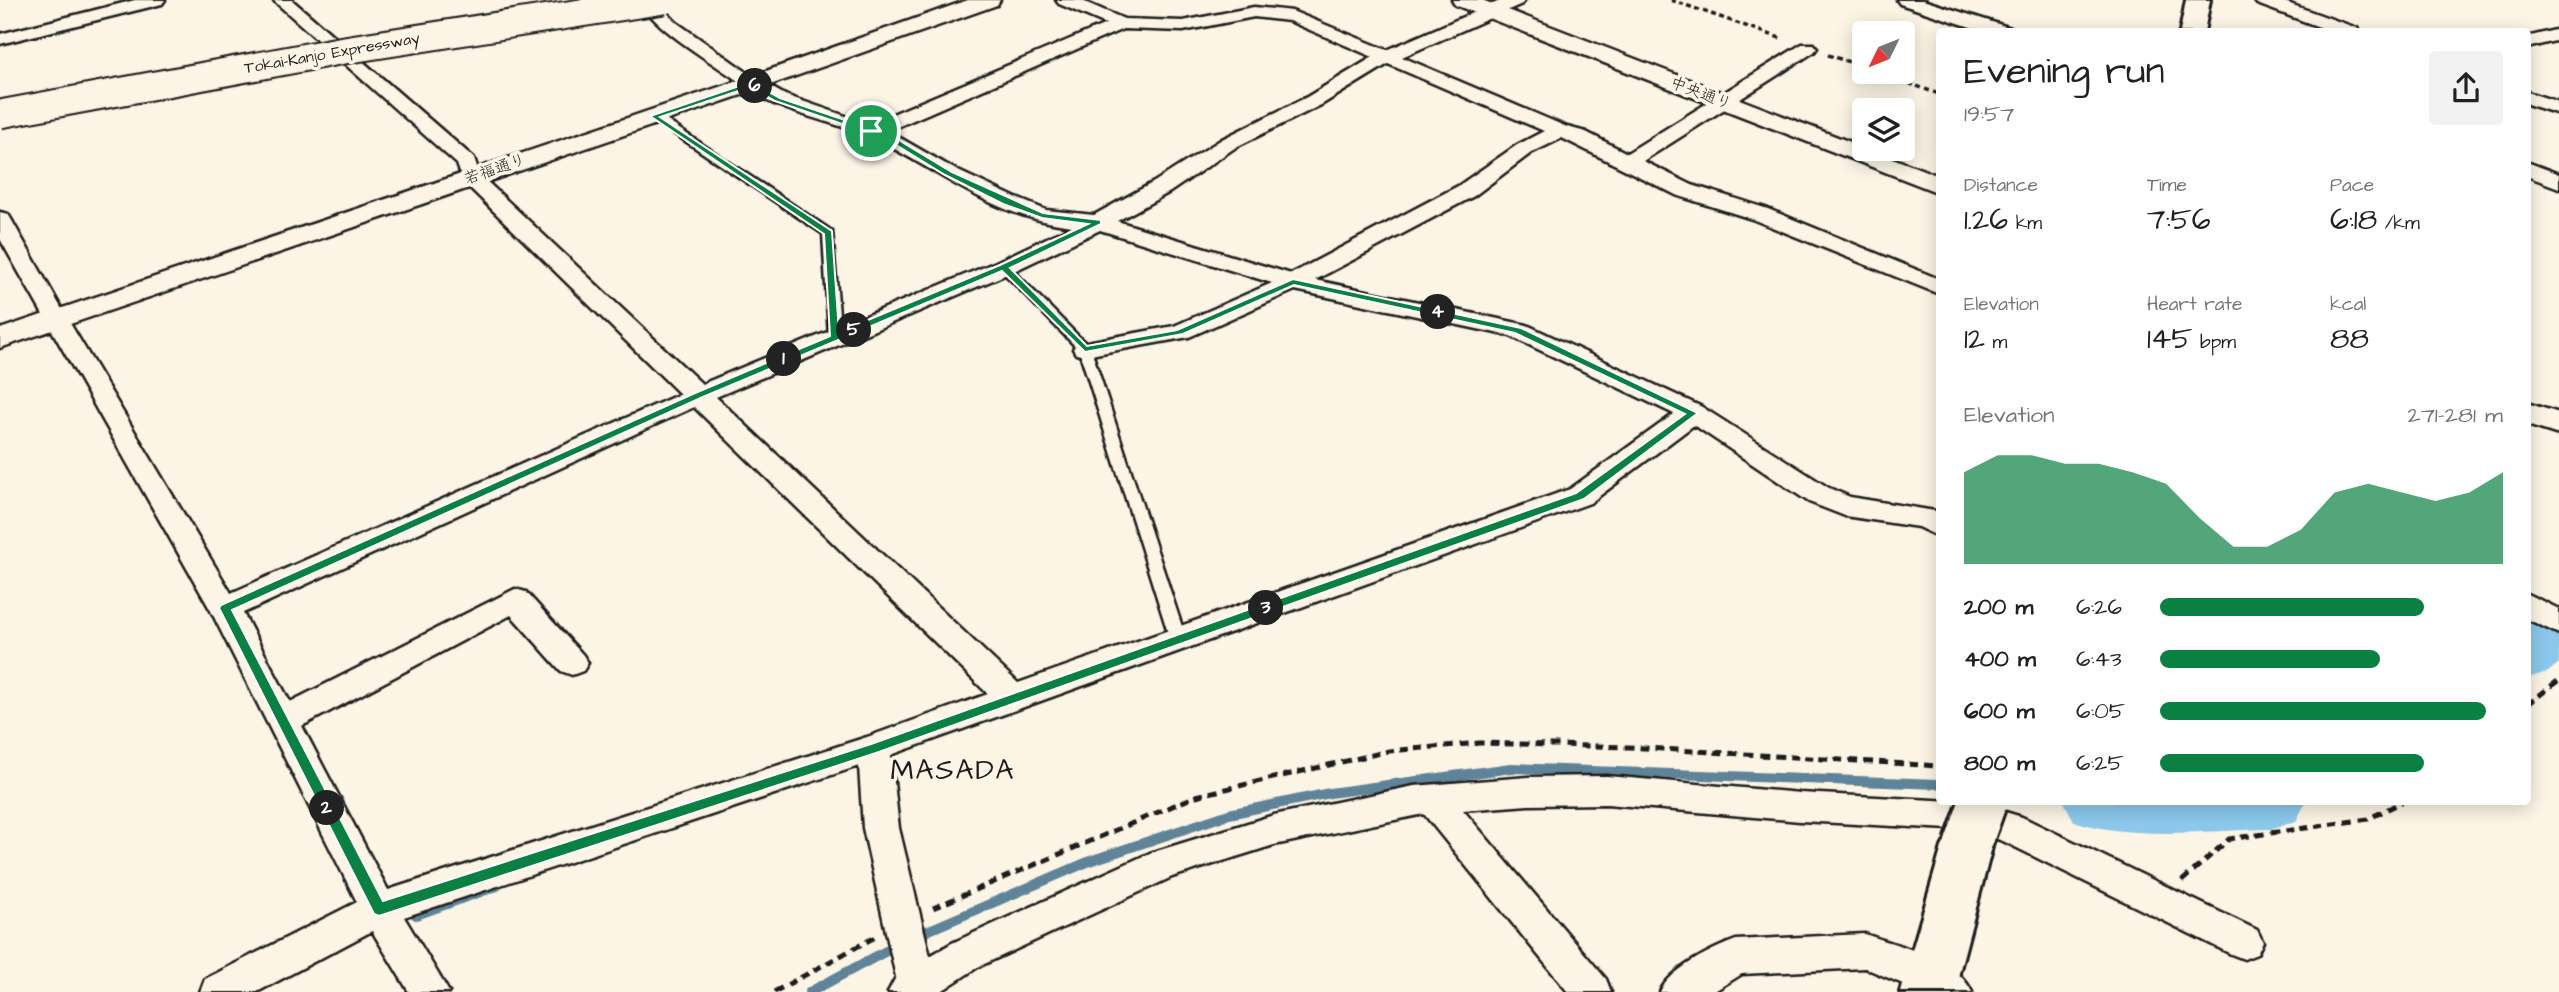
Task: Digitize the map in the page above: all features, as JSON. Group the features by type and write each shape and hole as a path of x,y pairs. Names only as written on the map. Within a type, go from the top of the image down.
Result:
{"main road":[{"name":"Tokai-Kanjo Expressway","path":"0,114 344,50 664,0"},
{"path":"2193,28 2198,0"},
{"path":"1937,987 1975,824"}],"street":[{"path":"0,39 156,0"},
{"path":"282,0 467,162 470,177 1013,698"},
{"path":"646,0 670,26 751,84 778,99 889,138 948,174 1006,202 1042,216 1098,222 1293,282 1518,330 1693,413 1819,495 1844,506 1925,519 1936,525"},
{"name":"若福通り","path":"0,339 470,177 751,84 989,0"},
{"path":"1065,0 1121,24 1183,26 1254,12 1292,16 1560,131 1579,136 1684,190 1760,214 1936,286"},
{"name":"中央通り","path":"1463,0 1936,184"},
{"path":"225,608 699,395 1004,267 1098,222 1162,187 1229,143 1314,101 1385,57 1516,0"},
{"path":"1906,0 1993,28"},
{"path":"2263,0 2341,28"},
{"path":"2304,28 2321,20"},
{"path":"871,131 1121,24"},
{"path":"2531,42 2559,34"},
{"path":"1629,161 1808,48"},
{"path":"2531,99 2559,108"},
{"path":"1085,349 1180,332 1293,282 1466,191 1524,149 1560,131"},
{"path":"2531,170 2559,182"},
{"path":"0,219 225,608 379,909 429,992"},
{"path":"219,992 379,909 874,748 1580,496 1693,413"},
{"path":"2531,414 2559,425"},
{"path":"282,722 515,600 572,663"},
{"path":"874,748 881,828 914,990 965,955 1163,864 1274,830 1414,800 1528,791 1607,790 1800,807 1972,816 1987,823 2010,828 2244,943"},
{"path":"1433,799 1592,992"},
{"path":"1679,992 1737,957 1865,951 1937,987"}],"lane":[{"path":"654,116 828,233 835,338"},
{"path":"1004,267 1085,349 1178,639"}],"path":[{"path":"1671,0 1852,63"},
{"path":"1912,84 1936,92"},
{"path":"2531,702 2559,680"},
{"path":"2160,901 2229,839 2368,819 2396,805"}],"waterway":[{"path":"2531,653 2559,632"},
{"path":"913,937 1090,861 1229,814 1330,793 1511,768 1936,784"},
{"path":"416,915 497,886"},
{"path":"810,992 901,943"}],"district":[{"name":"MASADA","path":"953,770"}],"route":[{"path":"871,131 778,99 751,84 654,116 828,233 835,338 919,303 1004,267 1085,349 1180,332 1293,282 1518,330 1693,413 1580,496 874,748 379,909 225,608 699,395 835,338 1004,267 1098,222 1042,216 1006,202 948,174 889,138 871,131"}]}
